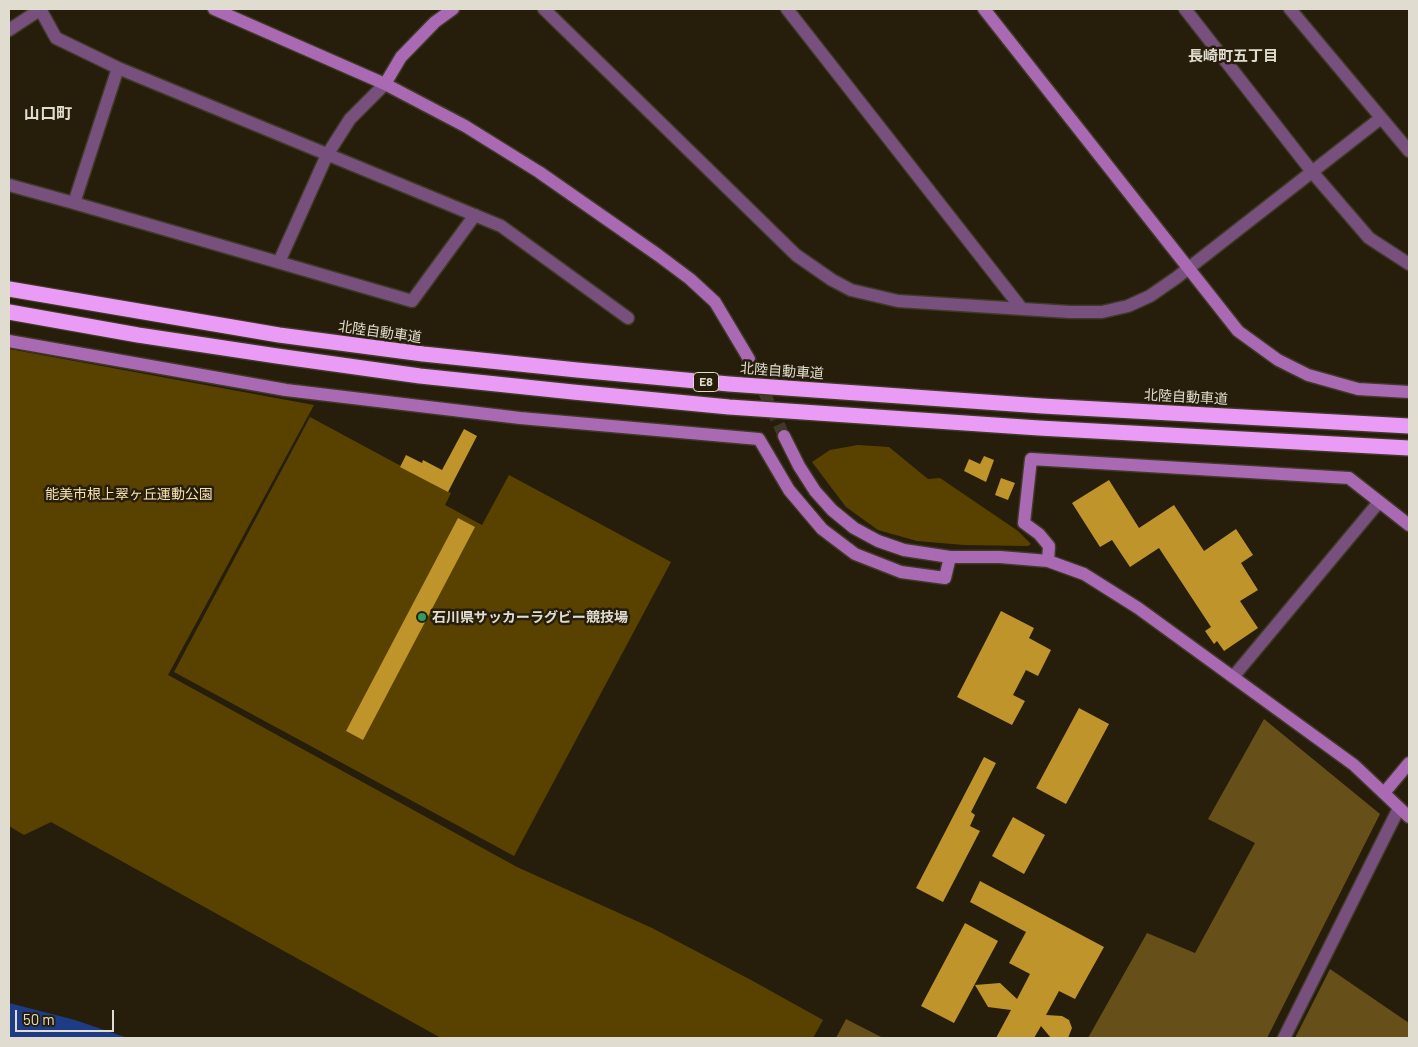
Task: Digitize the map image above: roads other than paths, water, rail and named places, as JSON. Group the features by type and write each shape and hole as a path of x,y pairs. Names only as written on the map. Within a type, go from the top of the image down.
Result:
{"highway":[{"name":"北陸自動車道","path":"9,289 279,335 423,354 578,370 730,384 1032,405 1409,426"},
{"name":"E8","path":"9,312 138,335 277,356 420,376 583,393 729,407 1030,427 1409,448"}],"street":[{"path":"9,30 40,9 56,38 118,68 501,226 628,318"},
{"path":"214,9 385,84 465,126 539,172 658,255 714,302 749,359"},
{"path":"279,262 327,155 350,119 385,84 401,58 435,22 453,9"},
{"path":"544,9 796,255 832,280 851,290 898,301 1102,312 1128,306 1150,296 1189,268 1313,173 1380,118"},
{"path":"787,9 1022,309"},
{"path":"984,9 1238,331 1278,360 1308,374 1358,388 1409,392"},
{"path":"1185,9 1313,173 1369,238 1409,264"},
{"path":"1290,9 1409,151"},
{"path":"74,203 118,68"},
{"path":"9,185 412,301 475,215"},
{"path":"9,341 286,390 520,418 760,439 789,490 822,529 855,554 901,572 945,578 950,557"},
{"path":"784,436 799,466 815,491 832,510 854,528 878,541 904,550 950,557 1000,557 1048,561 1084,574 1113,591 1354,765 1409,817"},
{"path":"1048,561 1049,546 1039,534 1024,523 1031,459 1350,478 1409,525"},
{"path":"1233,677 1379,502"},
{"path":"1384,793 1409,764"},
{"path":"1284,1038 1399,808"}],"water":[{"path":"9,1003 75,1020 128,1038 9,1038"}],"tunnel":[{"path":"749,359 784,436"}],"place":[{"name":"石川県サッカーラグビー競技場","path":"422,617"}],"district":[{"name":"長崎町五丁目","path":"1233,56"},
{"name":"山口町","path":"48,114"}],"park label":[{"name":"能美市根上翠ヶ丘運動公園","path":"129,494"}]}
